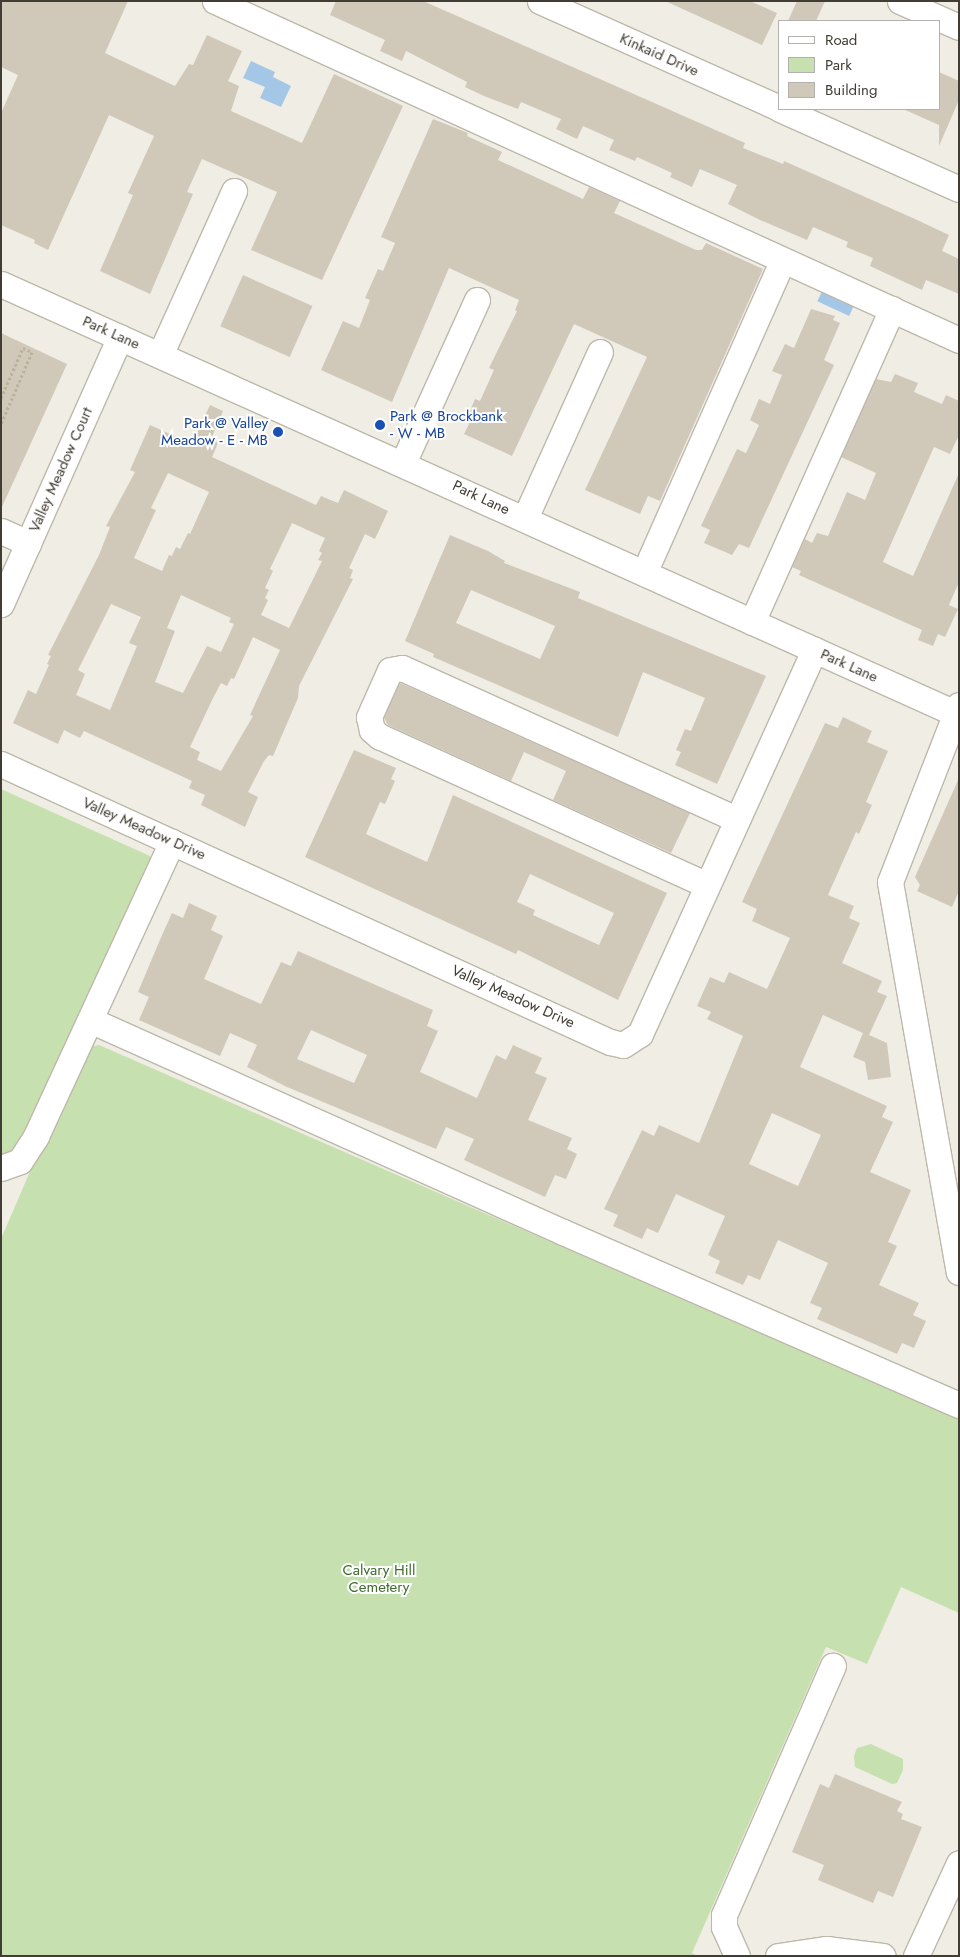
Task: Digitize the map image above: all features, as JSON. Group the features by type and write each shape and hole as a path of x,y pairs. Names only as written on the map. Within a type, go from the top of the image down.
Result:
{"street":[{"path":"215,1 959,340"},
{"name":"Kinkaid Drive","path":"540,1 778,108"},
{"path":"900,1 959,27"},
{"name":"Kinkaid Drive","path":"783,110 959,189"},
{"path":"160,355 234,191"},
{"path":"644,573 783,260"},
{"name":"Park Lane","path":"1,284 403,463 814,650 958,711"},
{"path":"403,463 477,300"},
{"path":"752,622 892,309"},
{"name":"Valley Meadow Court","path":"1,604 120,337"},
{"path":"525,518 600,352"},
{"path":"1,531 28,543"},
{"name":"Valley Meadow Drive","path":"1,764 617,1044 630,1043 640,1034 814,650"},
{"path":"707,885 380,737 372,730 369,717 390,670 402,668 737,819"},
{"path":"958,711 890,882 959,1272"},
{"path":"1,1168 20,1161 36,1136 172,842"},
{"path":"90,1020 554,1228 959,1405"},
{"path":"737,1956 724,1927 724,1915 832,1666"},
{"path":"916,1956 959,1863"},
{"path":"778,1956 826,1949 883,1956"}],"path":[{"path":"1,398 23,348 32,352 1,424"}],"green space":[{"path":"1,789 150,856 151,862 29,1140 1,1160"},
{"name":"Calvary Hill Cemetery","path":"99,1045 959,1420 959,1613 901,1587 867,1664 826,1647 692,1953 698,1956 1,1956 1,1239 83,1048"},
{"path":"871,1744 903,1759 903,1770 897,1783 892,1784 855,1767 854,1756 857,1748"}],"water":[{"path":"251,61 275,72 273,77 291,86 281,107 260,98 265,87 243,78"},
{"path":"825,285 857,300 849,316 817,301"}],"building":[{"path":"1,1 128,1 105,53 175,86 189,64 193,65 207,35 242,51 228,81 239,86 231,111 302,143 334,74 403,106 322,280 251,250 277,192 202,159 187,192 193,194 150,294 100,271 133,195 128,193 154,136 109,115 48,250 34,243 35,240 1,225 1,113 18,75 1,67"},
{"path":"336,1 423,1 745,143 743,148 783,164 784,161 915,219 949,235 942,251 959,259 959,294 926,280 922,290 900,280 870,266 873,258 846,247 848,242 813,227 807,240 760,220 728,204 737,185 700,169 692,187 670,177 672,173 637,157 635,161 609,150 614,140 583,126 577,139 556,129 561,119 521,102 518,109 484,96 465,87 467,82 406,51 402,61 380,51 385,40 330,15"},
{"path":"665,1 750,1 777,13 762,45"},
{"path":"797,1 825,1 816,20 788,20"},
{"path":"940,72 959,81 959,100 939,146 939,125 905,110 940,110"},
{"path":"433,119 468,133 467,136 502,152 498,160 583,199 589,187 620,201 614,213 696,250 702,250 706,243 763,269 660,501 648,496 640,514 585,490 647,357 574,324 512,456 464,434 471,420 467,418 475,399 480,401 494,370 489,368 517,311 515,310 519,300 449,268 392,402 321,370 343,321 359,328 370,300 365,298 378,269 383,271 395,243 381,237"},
{"path":"243,275 312,306 290,357 220,326"},
{"path":"811,309 835,316 833,320 840,323 824,360 834,365 749,548 739,544 732,555 704,543 710,530 701,526 737,449 746,453 759,425 750,420 759,399 770,404 782,375 772,371 785,344 794,348"},
{"path":"1,333 67,364 1,509"},
{"path":"895,374 918,383 914,392 942,404 946,395 959,401 959,435 950,454 934,447 883,562 913,576 959,473 959,582 949,605 958,609 945,637 938,634 933,646 918,640 922,630 799,575 801,571 792,567 805,539 812,543 817,533 828,536 847,492 865,500 876,473 841,457 876,379 891,382"},
{"path":"210,405 223,411 211,439 218,443 212,457 316,505 321,496 338,503 344,490 388,511 375,539 365,534 349,568 353,570 350,578 353,579 299,686 298,698 273,756 269,755 264,761 248,792 258,797 245,827 201,805 205,795 189,788 192,781 84,731 80,738 64,730 58,744 13,723 28,690 36,694 49,665 47,664 51,656 48,655 99,555 110,527 106,526 135,472 130,470 150,425 192,444","holes":["168,473 209,492 190,534 188,533 180,549 176,547 172,556 169,555 162,571 134,558 156,510 151,508","292,523 325,538 319,551 322,553 318,560 322,561 289,628 261,615 268,600 265,598 269,590 265,588 273,571 270,569","181,595 231,618 229,622 234,624 221,652 207,646 183,693 155,682 175,631 167,628","111,604 141,617 129,643 137,646 110,710 76,695 85,674 78,670","253,637 280,650 250,715 253,716 221,771 197,760 200,752 190,747 221,683 227,686 231,678 234,679"]},
{"path":"450,535 488,551 505,561 504,563 580,592 578,598 766,676 717,784 675,765 681,752 676,750 685,729 691,731 705,698 643,672 618,737 433,657 434,654 405,641","holes":["471,590 555,626 540,659 456,623"]},
{"path":"400,683 690,813 671,853 553,800 566,771 524,752 511,781 388,725 384,718"},
{"path":"843,717 872,731 867,742 888,751 866,802 872,805 859,834 856,832 828,895 854,906 849,918 860,923 842,963 882,981 877,992 887,996 869,1035 887,1043 891,1077 868,1080 865,1062 853,1057 863,1033 823,1015 800,1067 887,1106 882,1117 893,1122 870,1172 911,1190 888,1242 897,1246 879,1285 919,1303 913,1315 926,1321 914,1348 902,1343 897,1354 817,1319 822,1308 810,1303 828,1263 778,1240 760,1280 748,1275 743,1285 715,1273 720,1261 708,1255 725,1216 676,1194 658,1233 647,1228 642,1239 613,1226 618,1215 604,1209 642,1130 654,1136 659,1125 699,1143 743,1036 707,1019 711,1012 697,1006 710,977 724,983 729,972 767,989 790,938 752,921 757,909 742,902 825,723 838,728","holes":["772,1113 821,1135 798,1186 749,1164"]},
{"path":"354,750 396,768 391,779 395,781 385,804 380,802 366,834 427,862 453,795 667,893 618,1000 518,950 516,954 305,857","holes":["530,874 614,913 599,945 533,915 535,910 517,902"]},
{"path":"959,778 959,891 952,907 917,891 920,885 915,877"},
{"path":"189,903 217,916 211,930 223,936 204,979 261,1004 281,962 291,966 298,951 433,1010 427,1026 438,1031 420,1072 477,1098 496,1055 506,1060 513,1045 542,1058 535,1073 547,1078 528,1120 572,1138 567,1149 577,1154 566,1179 555,1175 545,1197 464,1160 474,1139 446,1127 436,1149 287,1087 247,1067 257,1045 230,1033 220,1056 139,1020 149,997 138,992 159,942 172,913 183,918","holes":["311,1030 367,1055 354,1083 297,1059"]},
{"path":"835,1774 902,1802 897,1811 903,1814 901,1819 922,1827 893,1897 878,1891 873,1903 818,1880 824,1865 792,1852 820,1784 829,1788"}],"place":[{"name":"Park @ Brockbank - W - MB","path":"380,425"},
{"name":"Park @ Valley Meadow - E - MB","path":"278,432"}]}
